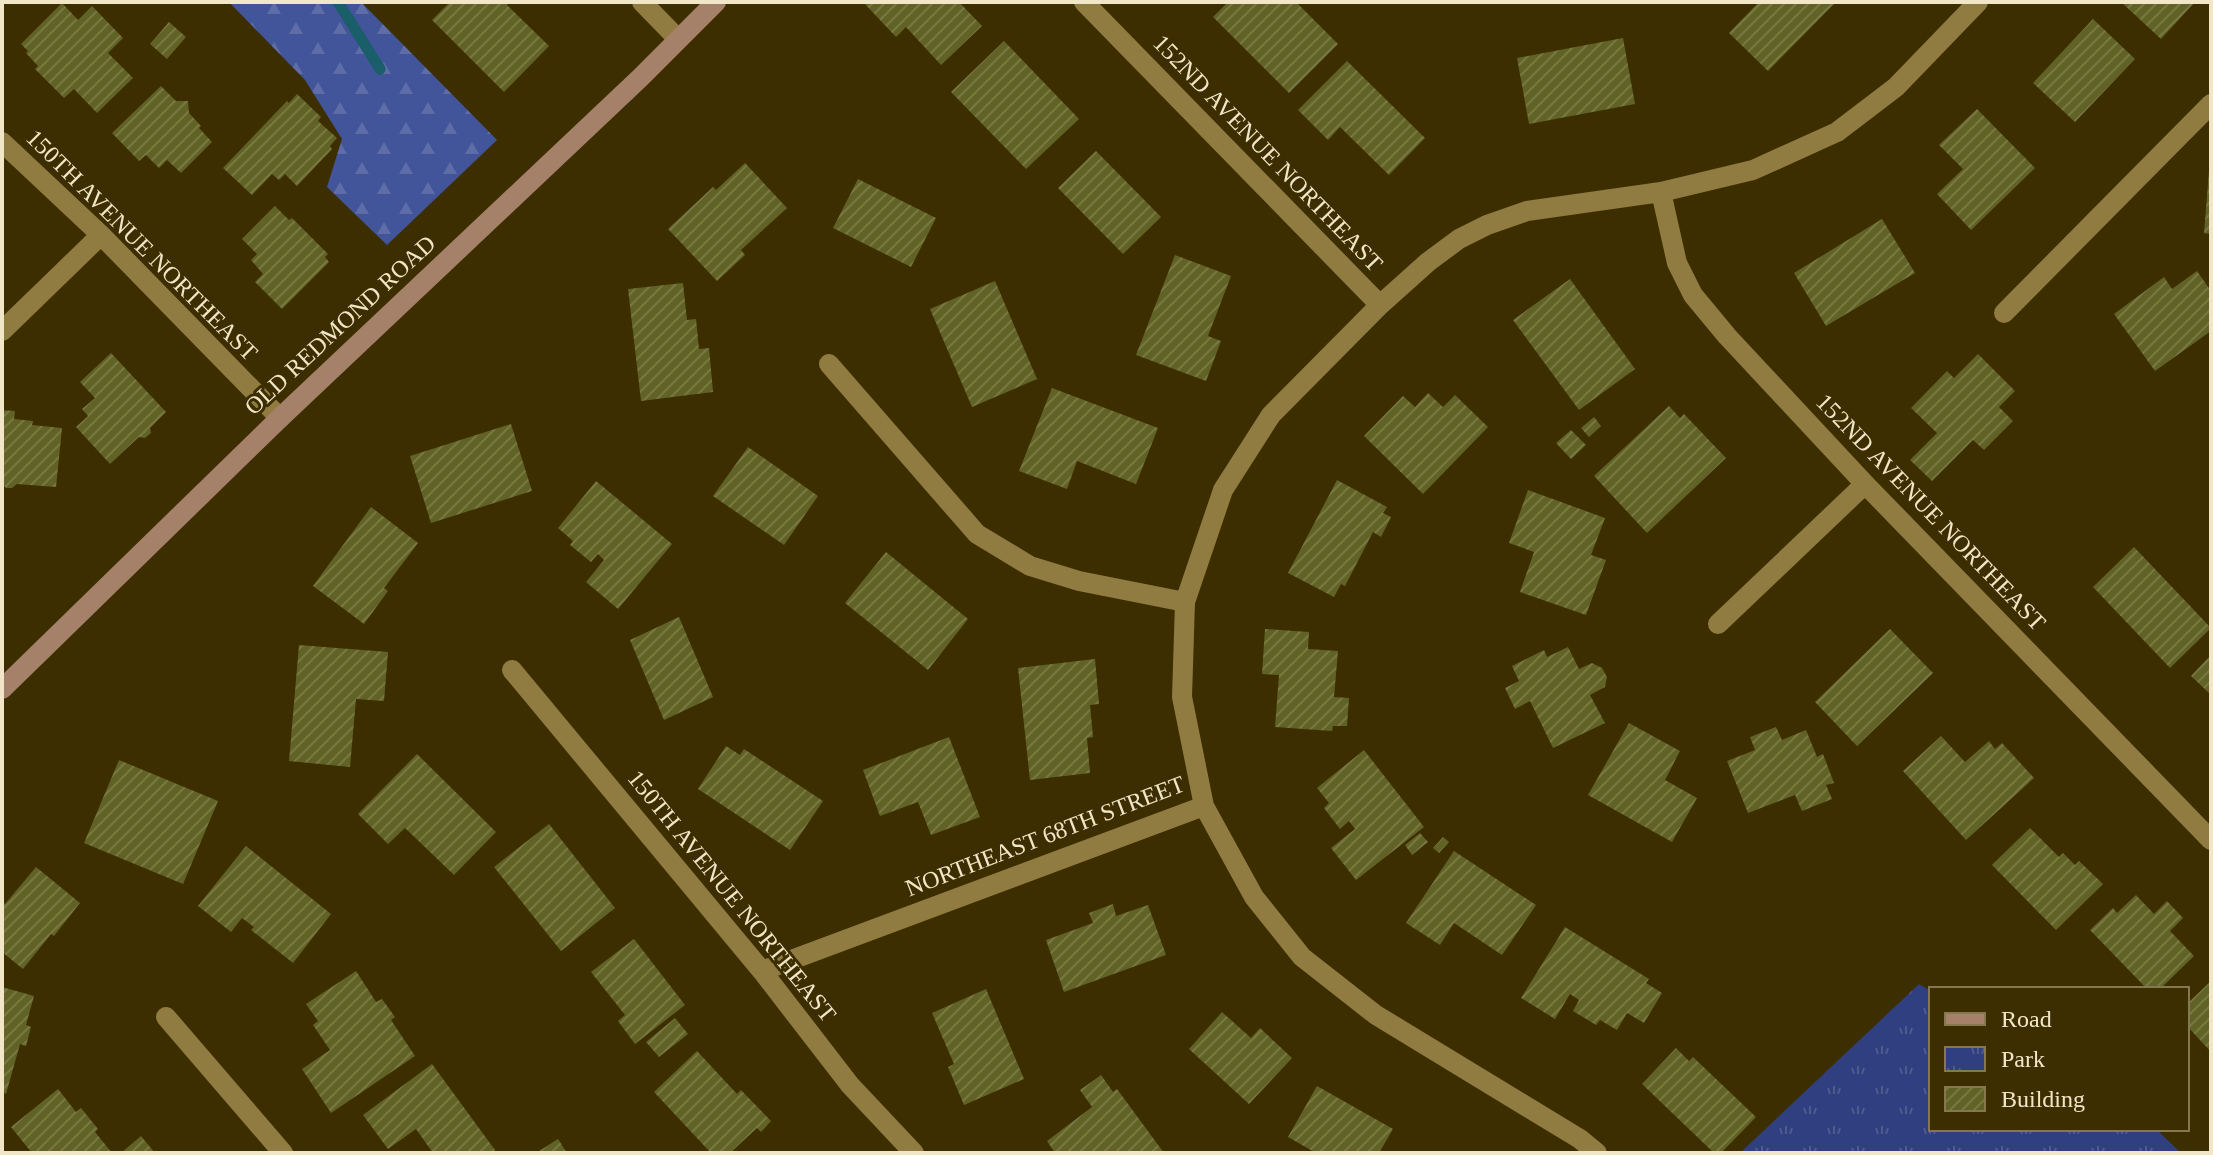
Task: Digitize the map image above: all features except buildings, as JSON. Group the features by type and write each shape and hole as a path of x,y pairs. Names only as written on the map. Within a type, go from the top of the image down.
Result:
{"main road":[{"name":"OLD REDMOND ROAD","path":"2,689 280,418 716,2"}],"street":[{"path":"642,2 678,39"},
{"name":"152ND AVENUE NORTHEAST","path":"1084,2 1380,305"},
{"name":"NORTHEAST 68TH STREET","path":"762,971 1204,806 1182,697 1185,602 1223,490 1271,415 1380,305 1459,239 1527,211 1661,192 1753,170 1837,132 1896,87 1978,2"},
{"path":"2004,313 2211,104"},
{"name":"150TH AVENUE NORTHEAST","path":"2,142 101,235 280,418"},
{"name":"152ND AVENUE NORTHEAST","path":"1661,192 1677,263 1693,295 1727,336 1865,484 2211,840"},
{"path":"2,331 101,235"},
{"path":"829,364 977,534 1030,566 1079,581 1185,602"},
{"path":"1718,624 1865,484"},
{"name":"150TH AVENUE NORTHEAST","path":"512,670 762,971 850,1085 914,1153"},
{"path":"1204,806 1254,897 1302,957 1376,1015 1580,1139 1597,1153"},
{"path":"166,1017 283,1153"}],"green space":[{"path":"229,2 361,2 497,140 387,245 327,187 342,139 305,80"},
{"path":"1919,984 1929,990 1929,1131 2158,1131 2181,1153 1740,1153"}],"waterway":[{"path":"338,2 380,69"}]}
